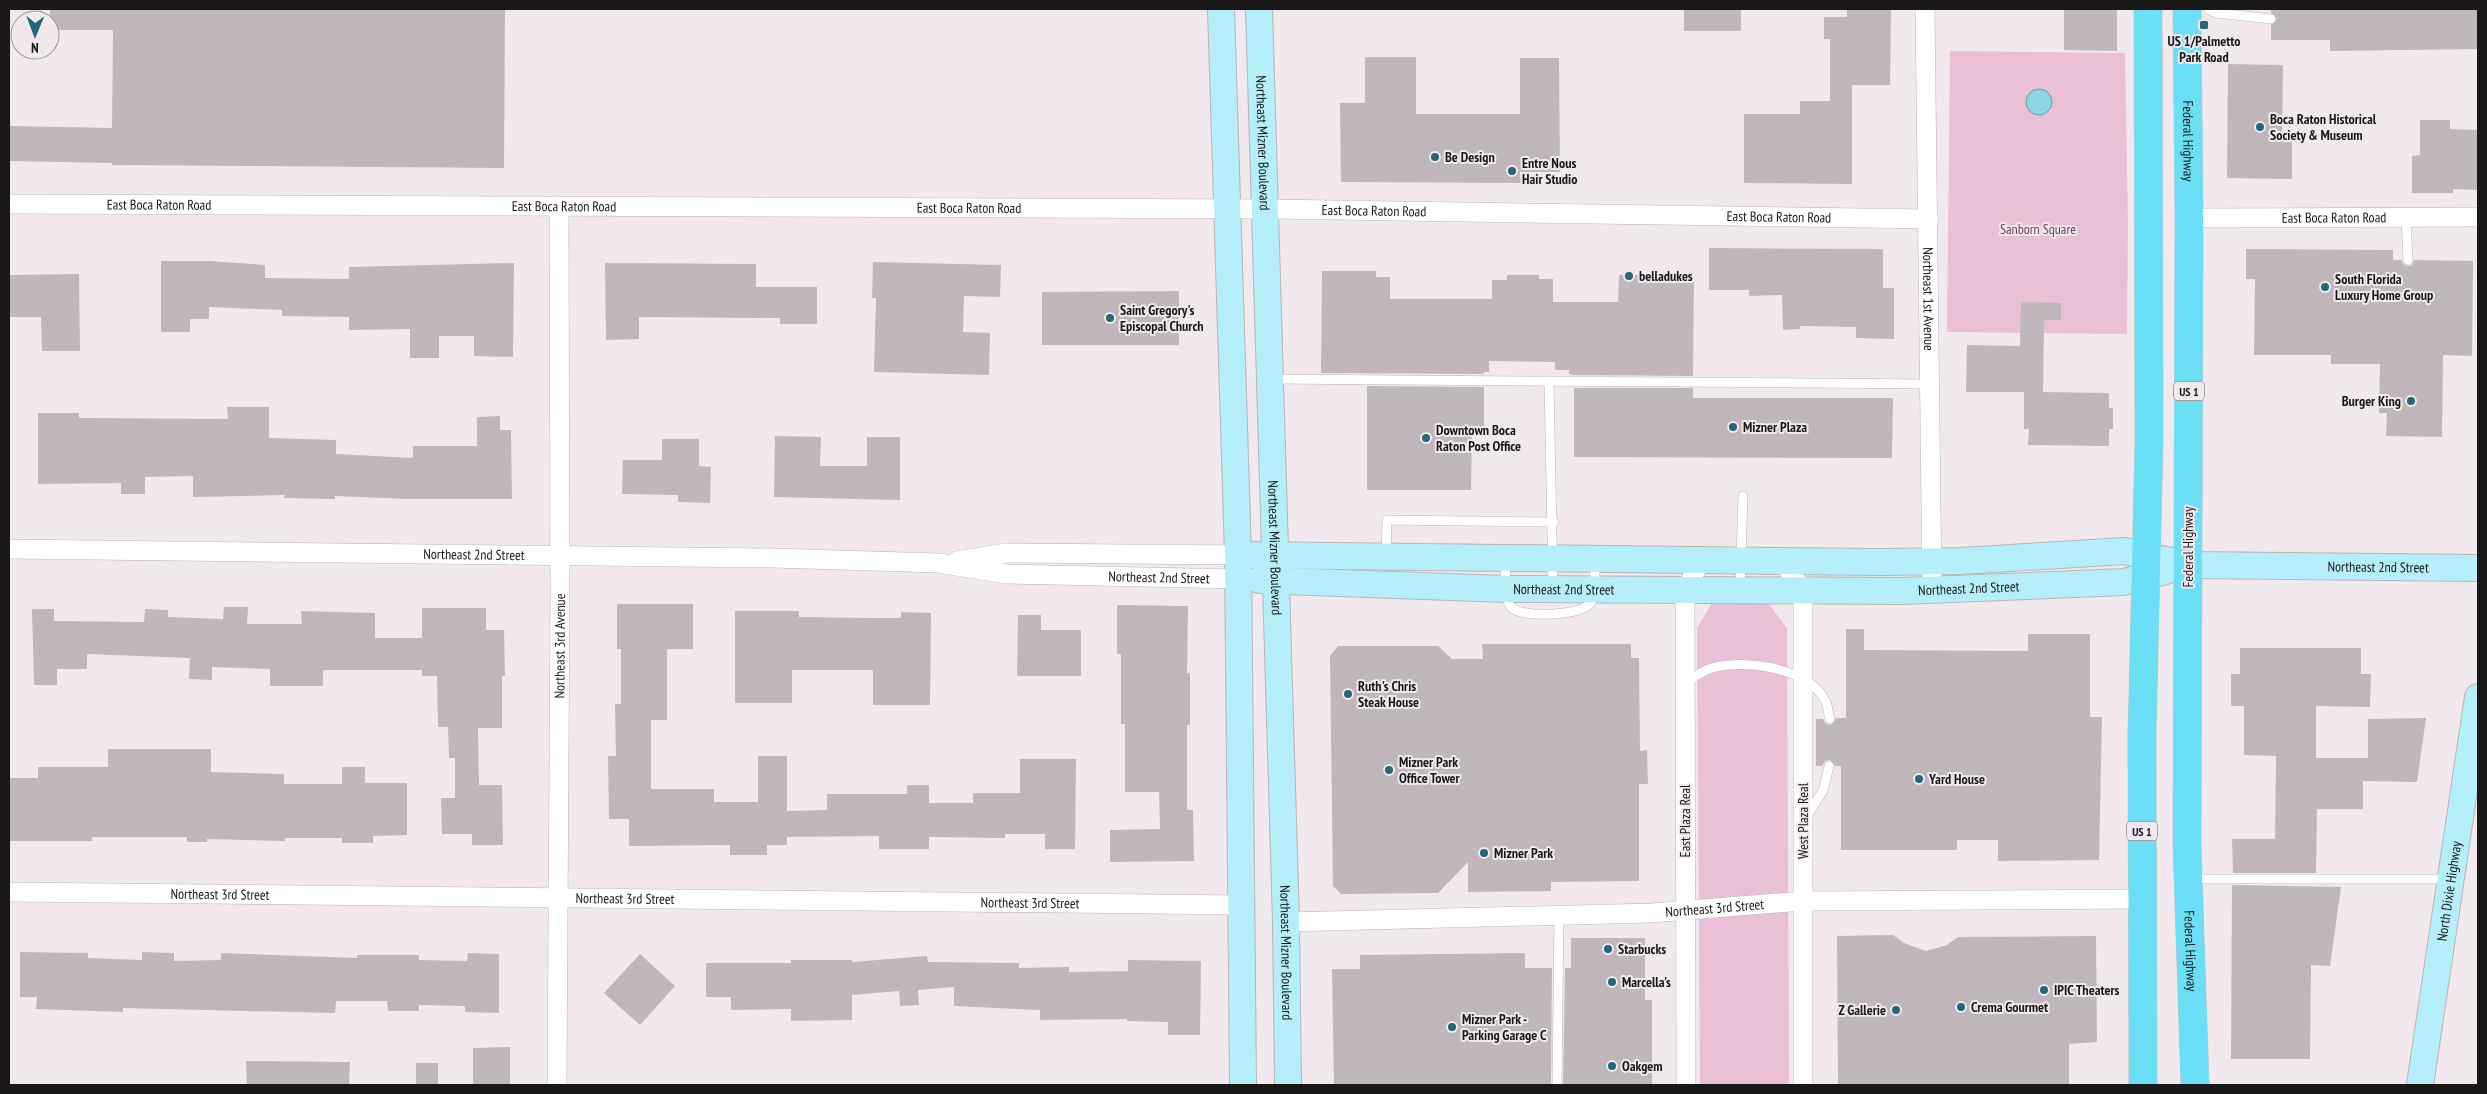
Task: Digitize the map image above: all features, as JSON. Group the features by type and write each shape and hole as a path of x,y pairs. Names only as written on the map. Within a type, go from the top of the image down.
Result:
{"main road":[{"path":"1221,9 1238,567 1243,904 1243,1085"},
{"name":"Northeast Mizner Boulevard","path":"1259,9 1286,922 1288,1085"},
{"name":"US 1","path":"2143,1085 2142,734 2149,441 2148,9"},
{"name":"Federal Highway","path":"2187,9 2189,218 2188,879 2195,1085"},
{"name":"Northeast 2nd Street","path":"1275,569 1386,557 1932,562 2124,552 2146,566 2478,568"},
{"name":"Northeast 2nd Street","path":"1238,567 1506,589 1803,591 1932,590 2124,582 2146,566"},
{"name":"North Dixie Highway","path":"2420,1085 2478,697"}],"street":[{"name":"Northeast 1st Avenue","path":"1925,9 1932,590"},
{"name":"East Boca Raton Road","path":"9,204 1265,209 1929,219"},
{"name":"Northeast 3rd Avenue","path":"557,1085 560,556 559,206"},
{"name":"East Boca Raton Road","path":"2189,218 2478,217"},
{"name":"Northeast 2nd Street","path":"9,549 773,558 938,564 1006,574 1064,575 1238,567"},
{"name":"Northeast 2nd Street","path":"938,564 1006,553 1065,554 1238,567"},
{"path":"1064,575 1065,554"},
{"name":"East Plaza Real","path":"1686,1085 1685,590 1701,561"},
{"path":"1783,562 1803,591"},
{"name":"West Plaza Real","path":"1803,591 1803,1085"},
{"name":"Northeast 3rd Street","path":"9,892 1243,904"},
{"name":"Northeast 3rd Street","path":"1286,922 1652,913 1803,901 2142,899"}],"lane":[{"path":"2208,9 2216,13 2271,19"},
{"path":"2406,217 2408,260"},
{"path":"1270,379 1930,384"},
{"path":"1549,381 1554,522 1553,590"},
{"path":"1740,591 1743,496"},
{"path":"1386,557 1387,520 1554,522"},
{"path":"1506,558 1507,601 1512,608 1520,612 1552,613 1574,612 1586,608 1592,601 1595,560"},
{"path":"1685,682 1710,669 1744,664 1802,677 1825,700 1830,718"},
{"path":"1803,822 1823,791 1830,766"},
{"path":"2188,879 2451,879"},
{"path":"1557,1085 1559,914"}],"green space":[{"name":"Sanborn Square","path":"1950,51 2125,53 2128,224 2127,334 1947,332"},
{"path":"1714,600 1768,603 1787,628 1789,1085 1700,1085 1697,628"}],"water":[{"path":"2039,89 2048,93 2052,102 2048,111 2039,115 2030,111 2026,102 2030,93"}],"building":[{"path":"505,9 504,168 112,165 112,163 9,161 9,126 112,128 113,30 60,30 60,10 50,10"},
{"path":"1684,9 1741,9 1741,31 1684,31"},
{"path":"1847,9 1891,9 1890,85 1852,85 1852,184 1744,183 1744,114 1800,114 1800,101 1830,101 1830,39 1824,39 1824,17 1847,17"},
{"path":"2064,9 2117,9 2117,51 2064,50"},
{"path":"2271,9 2478,9 2478,49 2330,51 2330,40 2271,40 2271,25 2277,19 2271,13"},
{"path":"1365,57 1416,57 1416,114 1520,114 1520,58 1559,58 1560,172 1520,172 1521,183 1341,182 1340,103 1365,103"},
{"name":"Boca Raton Historical Society & Museum","path":"2228,64 2283,65 2282,137 2292,137 2292,179 2227,178"},
{"path":"2420,120 2450,120 2450,129 2478,130 2478,190 2453,189 2453,193 2412,193 2412,156 2420,155"},
{"path":"1709,248 1883,249 1883,288 1894,288 1894,339 1856,338 1856,327 1800,326 1800,329 1783,330 1782,295 1749,296 1749,290 1709,290"},
{"path":"2246,249 2393,250 2393,260 2402,260 2403,264 2408,266 2412,265 2414,260 2473,261 2472,356 2443,355 2442,437 2386,436 2387,413 2379,413 2380,364 2331,364 2331,355 2254,355 2255,279 2246,279"},
{"path":"161,261 209,261 265,265 265,278 349,279 349,267 514,263 513,357 474,356 474,336 439,336 439,358 410,358 410,329 349,330 349,317 282,316 282,310 209,307 209,319 190,319 190,332 161,332"},
{"path":"873,262 1001,265 1000,297 964,296 963,332 990,333 989,375 874,372 876,298 872,298"},
{"path":"605,263 756,264 756,287 817,287 817,324 780,324 780,318 639,317 639,339 606,340"},
{"path":"1322,271 1376,271 1376,277 1390,277 1390,299 1492,299 1492,280 1507,280 1507,275 1539,275 1539,279 1553,279 1553,302 1618,302 1619,275 1694,275 1693,376 1574,375 1569,374 1569,370 1555,370 1555,362 1489,361 1489,372 1484,372 1484,374 1321,373"},
{"path":"79,274 80,351 42,351 41,317 9,317 9,275"},
{"name":"Saint Gregory's Episcopal Church","path":"1179,291 1179,345 1042,345 1042,292"},
{"path":"2021,302 2061,303 2061,320 2044,320 2043,392 2109,393 2109,408 2113,408 2113,429 2109,429 2109,446 2028,445 2029,429 2024,429 2024,392 1966,392 1967,345 2020,346"},
{"path":"1367,386 1484,387 1484,431 1472,431 1471,490 1367,490"},
{"name":"Mizner Plaza","path":"1574,388 1693,388 1693,398 1893,398 1892,458 1574,457"},
{"path":"227,407 269,407 269,438 336,440 336,454 413,458 413,446 477,446 477,417 500,416 500,430 511,430 512,499 408,499 335,496 335,499 284,498 285,495 193,497 193,476 145,477 145,494 121,494 121,483 38,484 38,413 79,413 79,418 228,419"},
{"path":"775,436 821,437 820,466 867,466 867,437 900,437 900,500 774,497"},
{"path":"662,439 699,439 699,466 711,467 710,503 678,502 678,495 622,494 623,460 662,460"},
{"path":"617,604 693,604 693,649 667,649 667,720 651,720 651,789 714,789 714,802 758,802 758,756 787,756 787,811 827,810 827,794 907,794 907,785 929,785 929,803 973,803 973,793 1020,793 1020,759 1076,759 1075,849 1045,849 1045,834 1005,834 1005,838 929,837 929,849 879,849 879,836 787,837 787,845 767,845 767,855 730,855 730,845 629,846 629,819 609,819 608,756 616,756 615,704 621,704 621,649 617,649"},
{"path":"1117,605 1188,606 1187,673 1190,673 1190,725 1187,725 1187,810 1193,810 1194,861 1110,862 1110,830 1160,829 1159,792 1125,792 1125,724 1121,724 1121,654 1117,654"},
{"path":"224,607 248,607 247,624 302,624 301,611 375,613 375,638 422,638 422,608 486,608 486,630 504,630 505,676 502,676 502,728 478,728 479,785 502,785 503,845 472,845 472,834 442,834 441,798 455,798 455,758 449,758 448,727 438,727 437,676 422,676 422,670 323,670 323,686 270,686 270,669 212,667 212,680 189,679 190,658 87,654 87,669 57,669 57,685 34,685 32,609 54,609 54,621 144,622 145,609 168,610 168,617 223,619"},
{"path":"735,611 799,611 799,617 871,618 901,618 901,612 931,613 930,705 873,705 873,670 792,670 792,703 735,703"},
{"path":"1018,615 1041,615 1041,630 1081,630 1081,676 1017,676"},
{"path":"1846,629 1864,629 1864,650 2028,651 2028,634 2090,634 2090,717 2102,717 2099,860 1998,861 1998,840 1957,840 1957,850 1841,850 1841,766 1835,766 1830,760 1825,761 1822,766 1816,766 1816,719 1823,719 1826,724 1831,725 1836,718 1846,718"},
{"path":"1482,644 1631,644 1631,658 1639,658 1640,751 1647,750 1648,784 1639,784 1639,881 1551,882 1551,891 1468,892 1468,862 1438,893 1341,894 1333,886 1330,656 1338,646 1438,646 1452,659 1483,659"},
{"path":"2240,648 2361,648 2361,674 2371,674 2370,707 2316,706 2316,758 2368,758 2368,719 2426,718 2417,782 2363,781 2363,809 2317,809 2316,873 2233,873 2232,839 2275,839 2276,756 2244,755 2244,706 2231,706 2231,674 2240,674"},
{"path":"108,749 211,749 211,772 284,774 284,784 342,784 342,767 365,767 365,783 407,783 407,835 373,836 373,843 342,843 342,838 285,838 285,841 207,839 207,842 187,842 187,837 92,837 92,841 9,841 9,778 38,778 38,767 108,767"},
{"path":"2232,885 2341,887 2330,966 2311,965 2310,1059 2231,1059"},
{"path":"1893,935 1904,943 1926,951 1947,945 1958,937 2096,936 2097,1042 2069,1044 2069,1085 1838,1085 1837,936"},
{"path":"1571,938 1645,938 1645,1000 1652,1000 1652,1085 1563,1085 1565,968 1571,968"},
{"path":"20,952 88,953 88,958 142,960 142,952 174,953 174,961 221,960 221,953 357,958 357,955 419,955 419,960 467,961 468,953 499,954 499,1013 465,1012 465,1006 419,1005 419,1011 388,1011 387,1001 336,1001 335,1013 123,1008 123,1012 36,1009 37,997 20,997"},
{"name":"Mizner Park - Parking Garage C","path":"1525,953 1525,968 1552,968 1551,1085 1334,1085 1332,969 1360,969 1360,955"},
{"path":"640,954 675,986 640,1025 604,993"},
{"path":"927,956 928,962 1019,963 1019,968 1069,967 1069,972 1128,971 1128,960 1201,961 1200,1035 1168,1035 1168,1022 1127,1021 1127,1019 1040,1020 1040,1010 954,1006 954,987 918,990 919,1005 900,1006 899,991 852,995 852,1020 791,1021 791,1009 731,1010 731,997 706,997 706,963 791,963 791,960 852,960 852,962"},
{"path":"510,1047 510,1085 473,1085 473,1048"},
{"path":"246,1061 350,1062 349,1085 247,1085"},
{"path":"416,1063 438,1063 438,1085 416,1085"}],"place":[{"name":"US 1/Palmetto Park Road","path":"2204,25"},
{"name":"Boca Raton Historical Society & Museum","path":"2260,127"},
{"name":"Be Design","path":"1435,157"},
{"name":"Entre Nous Hair Studio","path":"1512,171"},
{"name":"belladukes","path":"1629,276"},
{"name":"South Florida Luxury Home Group","path":"2325,287"},
{"name":"Saint Gregory's Episcopal Church","path":"1110,318"},
{"name":"Burger King","path":"2411,401"},
{"name":"Mizner Plaza","path":"1733,427"},
{"name":"Downtown Boca Raton Post Office","path":"1426,438"},
{"name":"Ruth's Chris Steak House","path":"1348,694"},
{"name":"Mizner Park Office Tower","path":"1389,770"},
{"name":"Yard House","path":"1919,779"},
{"name":"Mizner Park","path":"1484,853"},
{"name":"Starbucks","path":"1608,949"},
{"name":"Marcella's","path":"1612,982"},
{"name":"IPIC Theaters","path":"2044,990"},
{"name":"Crema Gourmet","path":"1961,1007"},
{"name":"Z Gallerie","path":"1896,1010"},
{"name":"Mizner Park - Parking Garage C","path":"1452,1027"},
{"name":"Oakgem","path":"1612,1066"}]}
